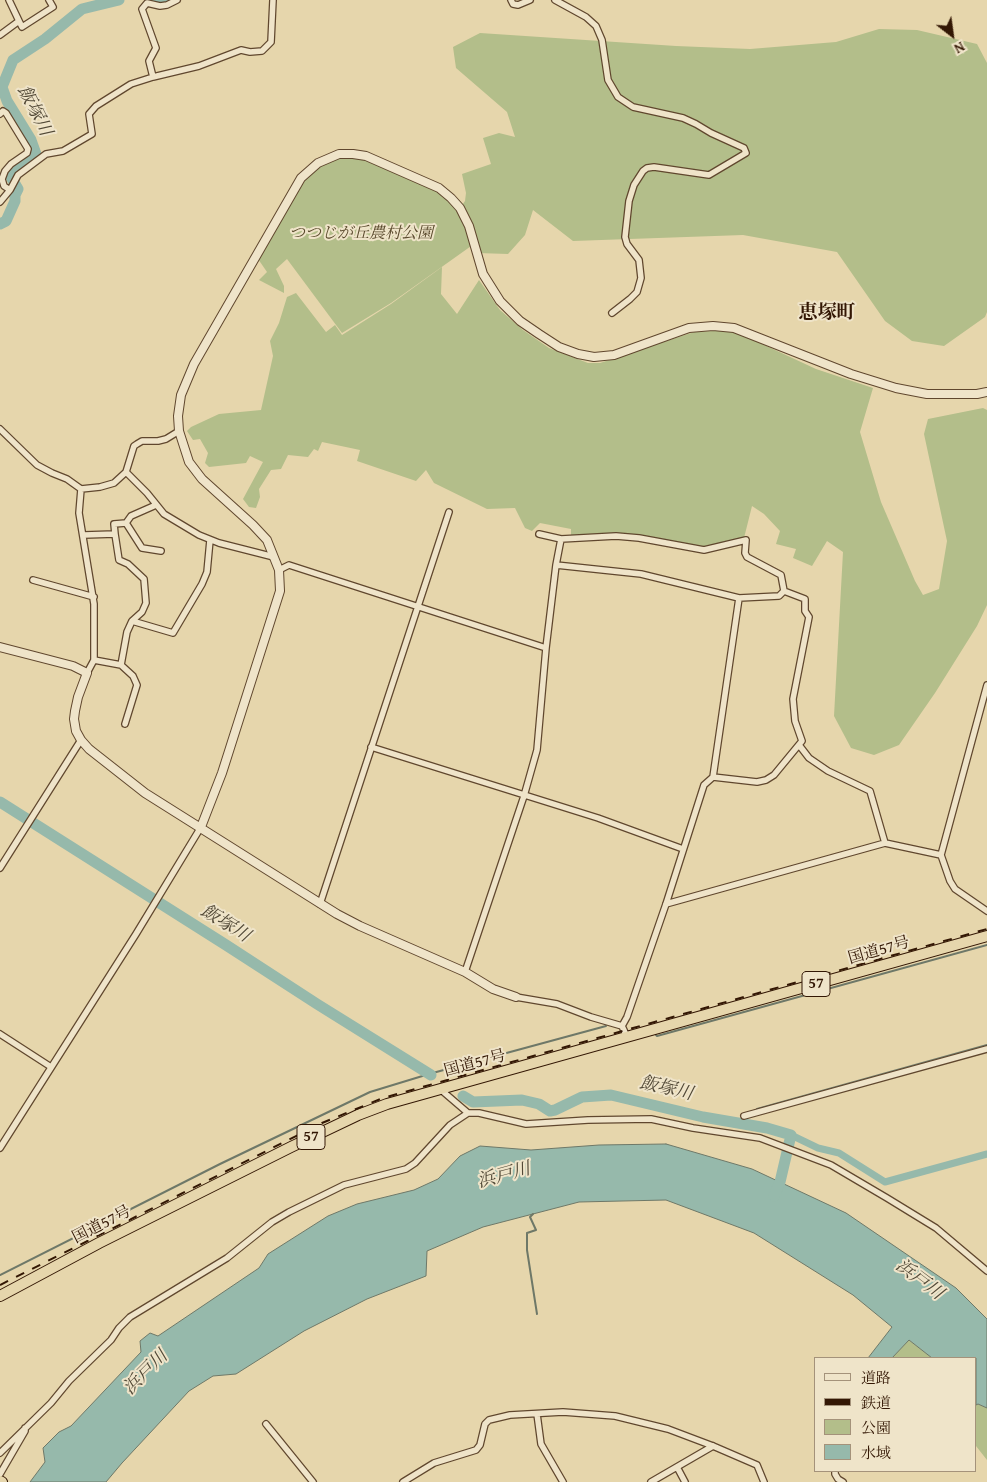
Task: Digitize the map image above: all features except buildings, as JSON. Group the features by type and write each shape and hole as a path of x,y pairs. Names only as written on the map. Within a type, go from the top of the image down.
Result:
{"highway":[{"name":"国道57号","path":"0,1296 99,1243 328,1129 387,1104 987,936"}],"street":[{"path":"9,0 22,27 53,7 49,0"},
{"path":"153,76 149,61 156,48 142,9 147,3 160,6 177,0"},
{"path":"0,202 10,190 18,175 46,154 63,151 92,134 89,114 96,106 131,84 153,76 199,66 241,50 250,52 262,51 271,42 273,0"},
{"path":"511,0 513,4 518,5 530,0"},
{"path":"555,0 586,17 596,26 602,40 605,73 618,97 633,107 683,118 744,148 746,153 710,175 654,167 643,171 634,185 629,201 625,237 627,244 639,260 641,278 637,292 612,313"},
{"path":"0,35 19,21"},
{"path":"0,114 6,113 28,149 27,153 11,164 5,171 2,179 4,186 10,190"},
{"path":"0,1148 159,897 201,827 222,773 276,606 280,591 279,570 267,540 202,480 189,462 179,431 178,416 180,395 194,364 301,178 318,162 339,154 354,154 378,160 439,188 460,208 469,226 483,274 500,301 520,321 539,334 559,347 578,354 594,357 614,355 690,328 713,326 734,328 851,374 896,388 927,394 977,394 987,392"},
{"path":"0,429 37,465 67,479 81,489 114,483 126,472 134,446 142,441 166,439 179,431"},
{"path":"126,472 147,492 164,514 199,535 247,551 274,557"},
{"path":"81,489 79,513 94,596 94,660 78,697 74,718 76,731 81,740 113,769 145,794 201,827 320,904 360,926 465,972 493,989 516,997 557,1004 622,1026"},
{"path":"121,665 127,632 132,621 142,612 146,603 144,579 128,564 119,560 114,524 126,523 131,516 156,505"},
{"path":"320,904 449,512"},
{"path":"126,523 142,548 161,551"},
{"path":"84,535 115,534"},
{"path":"539,534 561,539 616,536 639,538 704,550 746,540 745,553 747,557 782,575 784,591"},
{"path":"465,972 524,796 537,750 546,648 561,539"},
{"path":"132,621 173,633 207,572 210,540"},
{"path":"279,570 289,565 546,648"},
{"path":"556,565 641,574 739,598 779,596 784,591"},
{"path":"33,580 94,596"},
{"path":"713,777 757,782 766,780 774,775 802,741 795,720 794,699 808,617 805,611 805,599 784,591"},
{"path":"622,1026 628,1016 704,785 713,777 739,598"},
{"path":"0,647 73,666 87,673"},
{"path":"94,660 121,665 133,676 137,685 125,724"},
{"path":"987,685 941,855 950,881 955,889 987,911"},
{"path":"0,868 81,740"},
{"path":"799,745 809,758 828,772 870,791 885,843"},
{"path":"371,747 598,818 683,849"},
{"path":"666,904 885,843 941,855"},
{"path":"622,1026 627,1037"},
{"path":"0,1034 52,1067"},
{"path":"744,1116 987,1049"},
{"path":"440,1089 468,1113"},
{"path":"0,1453 111,1340 130,1317 228,1258 272,1222 289,1212 344,1185 406,1170 415,1163 450,1125 468,1113 478,1112 526,1124 588,1120 651,1119 693,1128 760,1138 831,1165 936,1228 984,1263 987,1271"},
{"path":"403,1482 434,1463 476,1450 480,1445 489,1420 510,1416 563,1412 615,1416 668,1430 713,1446 757,1466 764,1482"},
{"path":"536,1414 542,1444 563,1482"},
{"path":"266,1424 313,1482"},
{"path":"0,1474 25,1428"},
{"path":"651,1482 713,1446"},
{"path":"677,1467 685,1482"},
{"path":"835,1472 838,1479 843,1482"}],"green space":[{"name":"つつじが丘農村公園","path":"879,29 917,30 977,44 987,63 987,312 985,317 944,346 912,341 885,321 837,252 743,235 573,241 533,210 525,235 508,254 477,253 474,244 391,303 342,333 287,259 276,269 284,286 284,293 259,280 267,272 256,256 301,178 318,163 353,154 439,188 460,208 465,201 466,193 462,174 491,164 483,138 499,133 515,137 507,112 456,68 453,47 480,33 750,49 836,42"},
{"path":"442,267 441,294 457,314 479,280 500,310 523,330 549,348 588,363 600,363 694,332 732,330 816,369 873,388 860,432 881,502 915,581 923,595 939,589 947,541 924,434 928,419 983,408 987,410 987,605 977,626 935,693 899,745 874,755 851,748 834,716 843,552 827,541 812,566 793,558 796,549 776,544 780,531 764,514 752,506 744,538 704,549 639,536 571,536 571,529 540,523 532,531 525,528 515,508 487,509 434,483 426,470 416,481 357,461 360,450 322,442 318,451 314,449 308,457 288,455 281,469 271,470 259,489 260,497 256,508 249,507 243,499 263,462 250,456 246,463 209,467 205,463 208,453 200,439 193,440 187,431 191,427 219,414 261,410 273,356 270,341 279,323 287,297 296,293 326,332 335,325 342,335 391,304"},
{"path":"909,1340 931,1357 893,1357"},
{"path":"977,1404 987,1408 987,1460 977,1447"}],"water":[{"name":"浜戸川","path":"666,1144 752,1169 846,1213 956,1288 987,1319 987,1408 977,1404 977,1357 931,1357 909,1340 893,1357 869,1357 892,1327 853,1295 754,1233 666,1200 579,1202 483,1227 427,1251 426,1276 367,1299 304,1331 236,1374 213,1376 189,1391 106,1482 30,1482 45,1462 43,1448 59,1432 71,1426 141,1352 140,1341 150,1333 158,1336 259,1268 268,1254 328,1216 357,1204 414,1190 438,1179 460,1156 480,1146 531,1150 599,1145"}],"waterway":[{"name":"飯塚川","path":"0,224 6,221 18,189 11,177 12,173 36,154 31,140 7,101 2,87 13,60 45,39 82,9 119,0"},
{"name":"飯塚川","path":"154,0 161,2 169,0"},
{"name":"飯塚川","path":"0,802 431,1075"},
{"path":"656,1035 987,945"},
{"path":"0,1275 220,1164 370,1092 606,1026"},
{"path":"757,1109 987,1045"},
{"name":"飯塚川","path":"463,1096 473,1102 522,1100 539,1104 550,1111 582,1097 611,1095 703,1117 767,1128 791,1135 780,1182 774,1196"},
{"path":"791,1135 818,1148 839,1153 885,1182 987,1154"},
{"path":"533,1214 530,1217 536,1230 527,1233 527,1250 537,1314"}],"railway":[{"path":"0,1285 322,1123 383,1098 987,929"}],"district":[{"name":"恵塚町","path":"827,313"}]}
